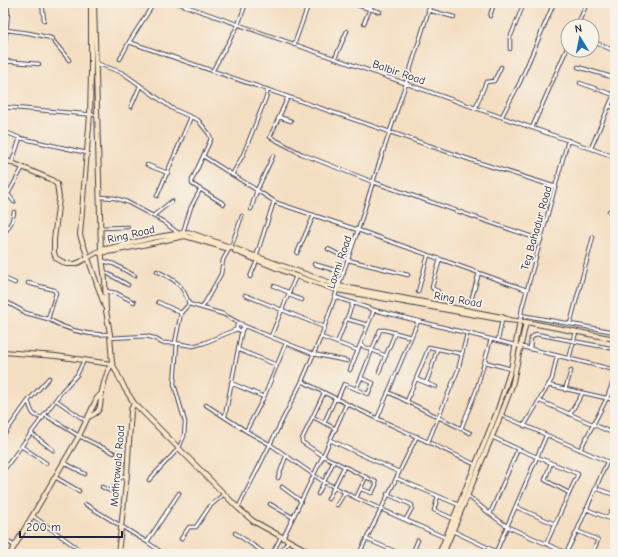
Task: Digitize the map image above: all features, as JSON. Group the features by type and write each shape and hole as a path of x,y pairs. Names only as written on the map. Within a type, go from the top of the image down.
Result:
{"main road":[{"path":"87,419 98,412 101,406 102,394 111,364 110,336 106,311 106,291 103,261 100,252 100,196 93,62 92,4"},
{"path":"93,62 87,154 79,230 87,259 106,311"},
{"path":"3,159 50,179 57,184 59,198 53,249 56,258 66,264 70,264 87,259 100,252"},
{"name":"Ring Road","path":"100,252 144,240 178,233 194,233 296,276 338,288 502,320 526,322 615,339"},
{"name":"Ring Road","path":"100,252 185,236 230,248"},
{"name":"Ring Road","path":"256,259 338,288 499,316 510,320"},
{"path":"443,554 453,531 459,505 492,436 514,379 519,345 520,321"},
{"path":"439,554 468,496 526,322"},
{"path":"3,352 56,356 111,364"},
{"path":"111,364 134,404 238,508 253,522 313,554"},
{"path":"10,554 79,436 97,398 102,394"},
{"name":"Mothrowala Road","path":"118,554 127,475 131,410 134,404"}],"street":[{"path":"7,3 8,13 3,61 39,64"},
{"path":"42,3 44,20"},
{"path":"120,59 154,3"},
{"name":"Balbir Road","path":"177,3 615,157"},
{"path":"213,70 238,25 246,3"},
{"path":"294,45 309,3"},
{"path":"350,3 380,12"},
{"path":"364,23 373,3"},
{"name":"Laxmi Road","path":"238,508 302,382 321,337 344,273 431,3"},
{"path":"490,16 494,3"},
{"path":"510,49 510,38 524,3"},
{"path":"502,116 520,82 554,3"},
{"path":"580,18 587,3"},
{"path":"428,10 454,17"},
{"path":"6,30 41,35 51,38 69,60"},
{"path":"335,58 347,31"},
{"path":"129,42 495,168 556,187"},
{"path":"600,45 615,51"},
{"path":"532,128 563,58"},
{"path":"93,62 123,73 173,109 198,120 211,139 191,183 193,186 224,204"},
{"path":"476,107 486,82 494,81 501,67"},
{"path":"578,67 615,78"},
{"path":"580,83 614,93 591,148"},
{"path":"130,107 140,86"},
{"path":"232,175 253,132 268,94 267,89"},
{"path":"288,97 270,137 302,154 373,182 541,240"},
{"path":"609,106 615,108"},
{"path":"3,107 96,115"},
{"path":"157,196 191,117"},
{"path":"280,117 291,121"},
{"path":"3,131 20,138 87,154"},
{"path":"12,162 20,138"},
{"name":"Teg Bahadur Road","path":"520,321 522,308 568,140"},
{"path":"203,156 274,201 527,290"},
{"path":"252,209 257,190 273,156"},
{"path":"147,165 168,173"},
{"path":"14,202 8,194 24,167"},
{"path":"183,232 191,207 200,190"},
{"path":"100,196 120,199 164,222 178,233"},
{"path":"152,216 172,201"},
{"path":"250,277 274,201"},
{"path":"610,211 615,213"},
{"path":"3,236 12,221 14,212"},
{"path":"297,253 314,215"},
{"path":"202,308 221,274 224,260 242,216"},
{"path":"100,228 128,228"},
{"path":"570,324 593,237"},
{"path":"328,249 348,260 408,275"},
{"path":"418,292 428,255"},
{"path":"438,291 432,287 440,259"},
{"path":"103,261 114,264 135,276"},
{"path":"314,264 344,273"},
{"path":"157,271 174,279 182,287 189,304"},
{"path":"104,272 128,285"},
{"path":"472,297 479,273"},
{"path":"271,336 296,276"},
{"path":"3,278 15,283"},
{"path":"28,283 54,290 56,293 48,319"},
{"path":"274,286 302,300"},
{"path":"106,291 116,293 134,302"},
{"path":"245,295 324,327"},
{"path":"336,297 374,310 615,370"},
{"path":"3,300 26,313 48,319 71,329 88,334 110,336 146,336 154,338 162,343 197,346 237,329 242,329"},
{"path":"158,302 181,313"},
{"path":"337,343 353,303"},
{"path":"189,304 228,317 241,324 313,354 347,361"},
{"path":"149,480 178,448 184,436 185,426 174,384 176,343 181,313 189,304"},
{"path":"350,370 374,310"},
{"path":"521,315 615,332"},
{"path":"347,319 368,325"},
{"path":"498,340 502,320"},
{"path":"377,419 418,321"},
{"path":"237,329 237,325 241,324"},
{"path":"225,416 239,350 242,329 241,324"},
{"path":"356,389 380,330 385,330 411,338"},
{"path":"569,359 576,332"},
{"path":"379,372 395,333"},
{"path":"428,442 458,370 467,334"},
{"path":"530,349 531,338 536,334 615,349"},
{"path":"321,337 357,350"},
{"path":"461,428 476,391 491,338"},
{"path":"246,431 264,397 286,343"},
{"path":"360,346 386,356"},
{"path":"406,402 429,348 462,354"},
{"path":"426,383 437,349"},
{"path":"239,350 277,365"},
{"path":"524,426 548,386 553,375 557,356"},
{"path":"3,471 62,390 77,375 84,360"},
{"path":"485,362 511,370"},
{"path":"565,390 570,371"},
{"path":"580,450 607,398 615,376"},
{"path":"3,436 28,402 49,378"},
{"path":"324,423 344,384 368,394 373,383 361,378"},
{"path":"416,379 436,387"},
{"path":"302,382 346,405 417,436 477,466"},
{"path":"231,383 264,397"},
{"path":"548,386 615,400"},
{"path":"388,392 470,433"},
{"path":"324,393 302,440 323,456 375,482 376,485 371,493 361,489"},
{"path":"570,414 582,394"},
{"path":"56,400 87,419"},
{"path":"540,401 615,433"},
{"path":"28,402 33,414 36,417 44,416 79,436 114,453"},
{"path":"206,404 246,431 271,445 324,482 446,538"},
{"path":"272,554 301,501 346,405"},
{"path":"501,415 615,465"},
{"path":"313,417 336,429"},
{"path":"31,433 54,450"},
{"path":"359,554 417,436"},
{"path":"492,436 518,449 577,473 578,476 546,544"},
{"path":"496,552 546,436"},
{"path":"330,440 399,472"},
{"path":"21,446 46,463"},
{"path":"490,514 518,449"},
{"path":"278,478 286,456"},
{"path":"63,462 85,474"},
{"path":"318,494 334,462"},
{"path":"566,553 577,532 607,462"},
{"path":"551,463 545,480 570,493"},
{"path":"328,499 344,466"},
{"path":"102,487 110,491 120,478 127,475"},
{"path":"54,477 80,491"},
{"path":"356,498 366,477"},
{"path":"396,478 459,505"},
{"path":"282,488 301,501"},
{"path":"595,488 615,495"},
{"path":"337,505 345,492"},
{"path":"147,542 179,493"},
{"path":"181,539 189,526 196,527 210,506 224,494"},
{"path":"388,494 412,505 406,519"},
{"path":"438,496 434,510 455,520"},
{"path":"468,496 508,527 569,554"},
{"path":"85,504 164,554"},
{"path":"270,504 292,518"},
{"path":"608,518 615,504"},
{"path":"516,507 555,524"},
{"path":"586,509 615,521"},
{"path":"33,516 80,550"},
{"path":"453,531 501,554"},
{"path":"577,532 598,540 592,554"},
{"path":"235,533 266,554"},
{"path":"3,539 15,546"},
{"path":"366,539 401,554"},
{"path":"412,554 418,540"},
{"path":"280,554 288,541"}]}
